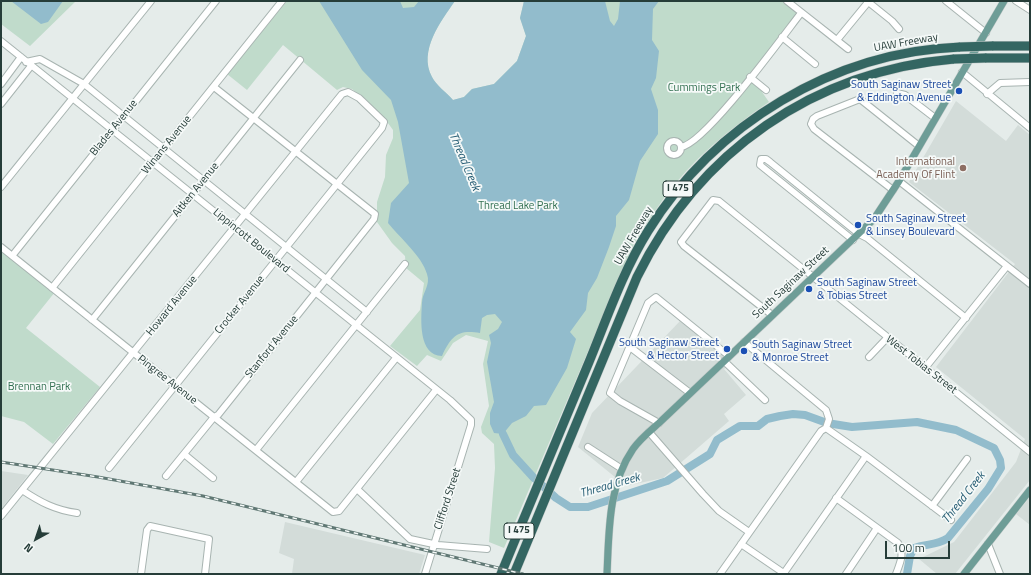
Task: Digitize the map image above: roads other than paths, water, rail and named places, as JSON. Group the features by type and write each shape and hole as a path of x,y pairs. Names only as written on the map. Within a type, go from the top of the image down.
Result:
{"highway":[{"name":"UAW Freeway","path":"501,574 630,263 660,213 700,165 723,142 772,106 812,84 870,61 912,52 960,47 1030,46"},
{"name":"UAW Freeway","path":"514,574 644,263 676,212 707,175 738,146 786,112 855,79 914,64 954,59 1030,58"}],"main road":[{"name":"South Saginaw Street","path":"607,574 611,507 622,469 632,450 649,432 856,237 880,212 1004,1"},
{"path":"964,574 1030,490"}],"street":[{"path":"1,187 151,1"},
{"name":"Blades Avenue","path":"12,256 216,1"},
{"name":"Winans Avenue","path":"52,288 282,1"},
{"path":"787,1 848,49"},
{"path":"837,40 868,1 892,21 898,29"},
{"path":"946,1 986,33"},
{"path":"1016,1 1030,10"},
{"path":"681,147 693,142 708,128 801,13"},
{"path":"782,37 815,64"},
{"name":"Lippincott Boulevard","path":"1,41 72,100 112,130 463,411 471,420 471,425"},
{"name":"Lippincott Boulevard","path":"23,60 40,59 84,84 367,312"},
{"path":"1,84 23,60"},
{"name":"Aitken Avenue","path":"92,320 300,60"},
{"path":"1,104 32,66"},
{"path":"962,72 1030,128"},
{"path":"750,77 766,90"},
{"path":"987,94 1000,83 1030,82"},
{"path":"214,87 337,184"},
{"name":"Crocker Avenue","path":"109,468 382,128 384,122 358,98 348,92 342,94"},
{"path":"897,93 905,95 935,118"},
{"name":"Howard Avenue","path":"1,516 134,354 342,94"},
{"path":"893,190 826,139 811,124 812,120 817,116 858,99 919,146"},
{"path":"856,237 805,190 766,159 761,159 760,165 856,237 867,238 966,318"},
{"path":"899,181 1030,284"},
{"name":"Stanford Avenue","path":"166,476 214,417 218,415 374,220 374,214 337,184"},
{"path":"800,196 805,190"},
{"name":"West Tobias Street","path":"772,316 684,246 681,242 682,238 713,200 719,202 1030,452"},
{"name":"Pingree Avenue","path":"1,247 333,512 339,511 357,489"},
{"path":"256,450 405,264"},
{"path":"925,368 1007,266"},
{"path":"659,423 620,401 610,393 648,303 656,298 726,359 765,400"},
{"path":"869,357 876,352 887,338"},
{"path":"720,574 821,431 826,428 829,419 826,410 744,342"},
{"path":"630,347 690,394"},
{"path":"296,482 396,358"},
{"path":"436,390 357,489 410,538 433,544 487,549"},
{"name":"Clifford Street","path":"424,574 471,425"},
{"path":"826,428 951,520"},
{"path":"649,432 719,511 749,532"},
{"path":"588,447 622,469"},
{"path":"184,454 213,478"},
{"path":"741,544 785,573 866,456"},
{"path":"932,506 967,459"},
{"path":"22,490 44,504 60,510 77,513"},
{"path":"836,498 884,532 902,548 902,559 896,574"},
{"path":"141,574 146,530 150,526 209,539 205,574"},
{"path":"846,574 877,528"},
{"path":"988,544 1000,574"}],"water":[{"path":"11,1 63,1 48,22 41,24"},
{"name":"Thread Lake Park","path":"319,1 400,1 403,8 414,7 419,1 455,1 433,37 429,47 428,57 428,67 432,77 453,100 464,97 472,89 494,84 517,61 526,36 520,18 524,1 605,1 610,21 614,26 618,19 620,1 659,1 653,9 652,40 659,51 656,78 651,89 658,110 658,134 640,161 629,200 616,216 616,226 609,247 597,278 588,293 586,310 570,332 576,339 567,368 546,405 534,406 526,416 512,423 503,434 494,433 490,424 490,413 494,402 487,362 491,343 489,335 498,329 502,322 495,314 487,315 482,318 480,333 466,332 456,336 449,343 442,356 434,354 429,350 425,343 421,318 422,299 428,282 427,274 416,254 388,223 391,203 409,183 398,122 391,100 362,70"}],"waterway":[{"name":"Thread Creek","path":"503,434 513,455 533,477 556,498 570,507 588,507 667,481 710,454 717,440 740,426 758,426 767,419 793,414 805,415 827,423 852,427 917,422 956,430 994,448 1000,460 1001,468 988,489 948,538 936,543 914,548 910,556 907,574"}],"railway":[{"path":"1,462 98,477 203,496 523,574"}],"place":[{"name":"South Saginaw Street & Eddington Avenue","path":"959,91"},
{"name":"International Academy Of Flint","path":"963,168"},
{"name":"South Saginaw Street & Linsey Boulevard","path":"858,225"},
{"name":"South Saginaw Street & Tobias Street","path":"809,289"},
{"name":"South Saginaw Street & Hector Street","path":"727,349"},
{"name":"South Saginaw Street & Monroe Street","path":"744,351"}],"park label":[{"name":"Cummings Park","path":"704,88"},
{"name":"Brennan Park","path":"39,387"}]}
